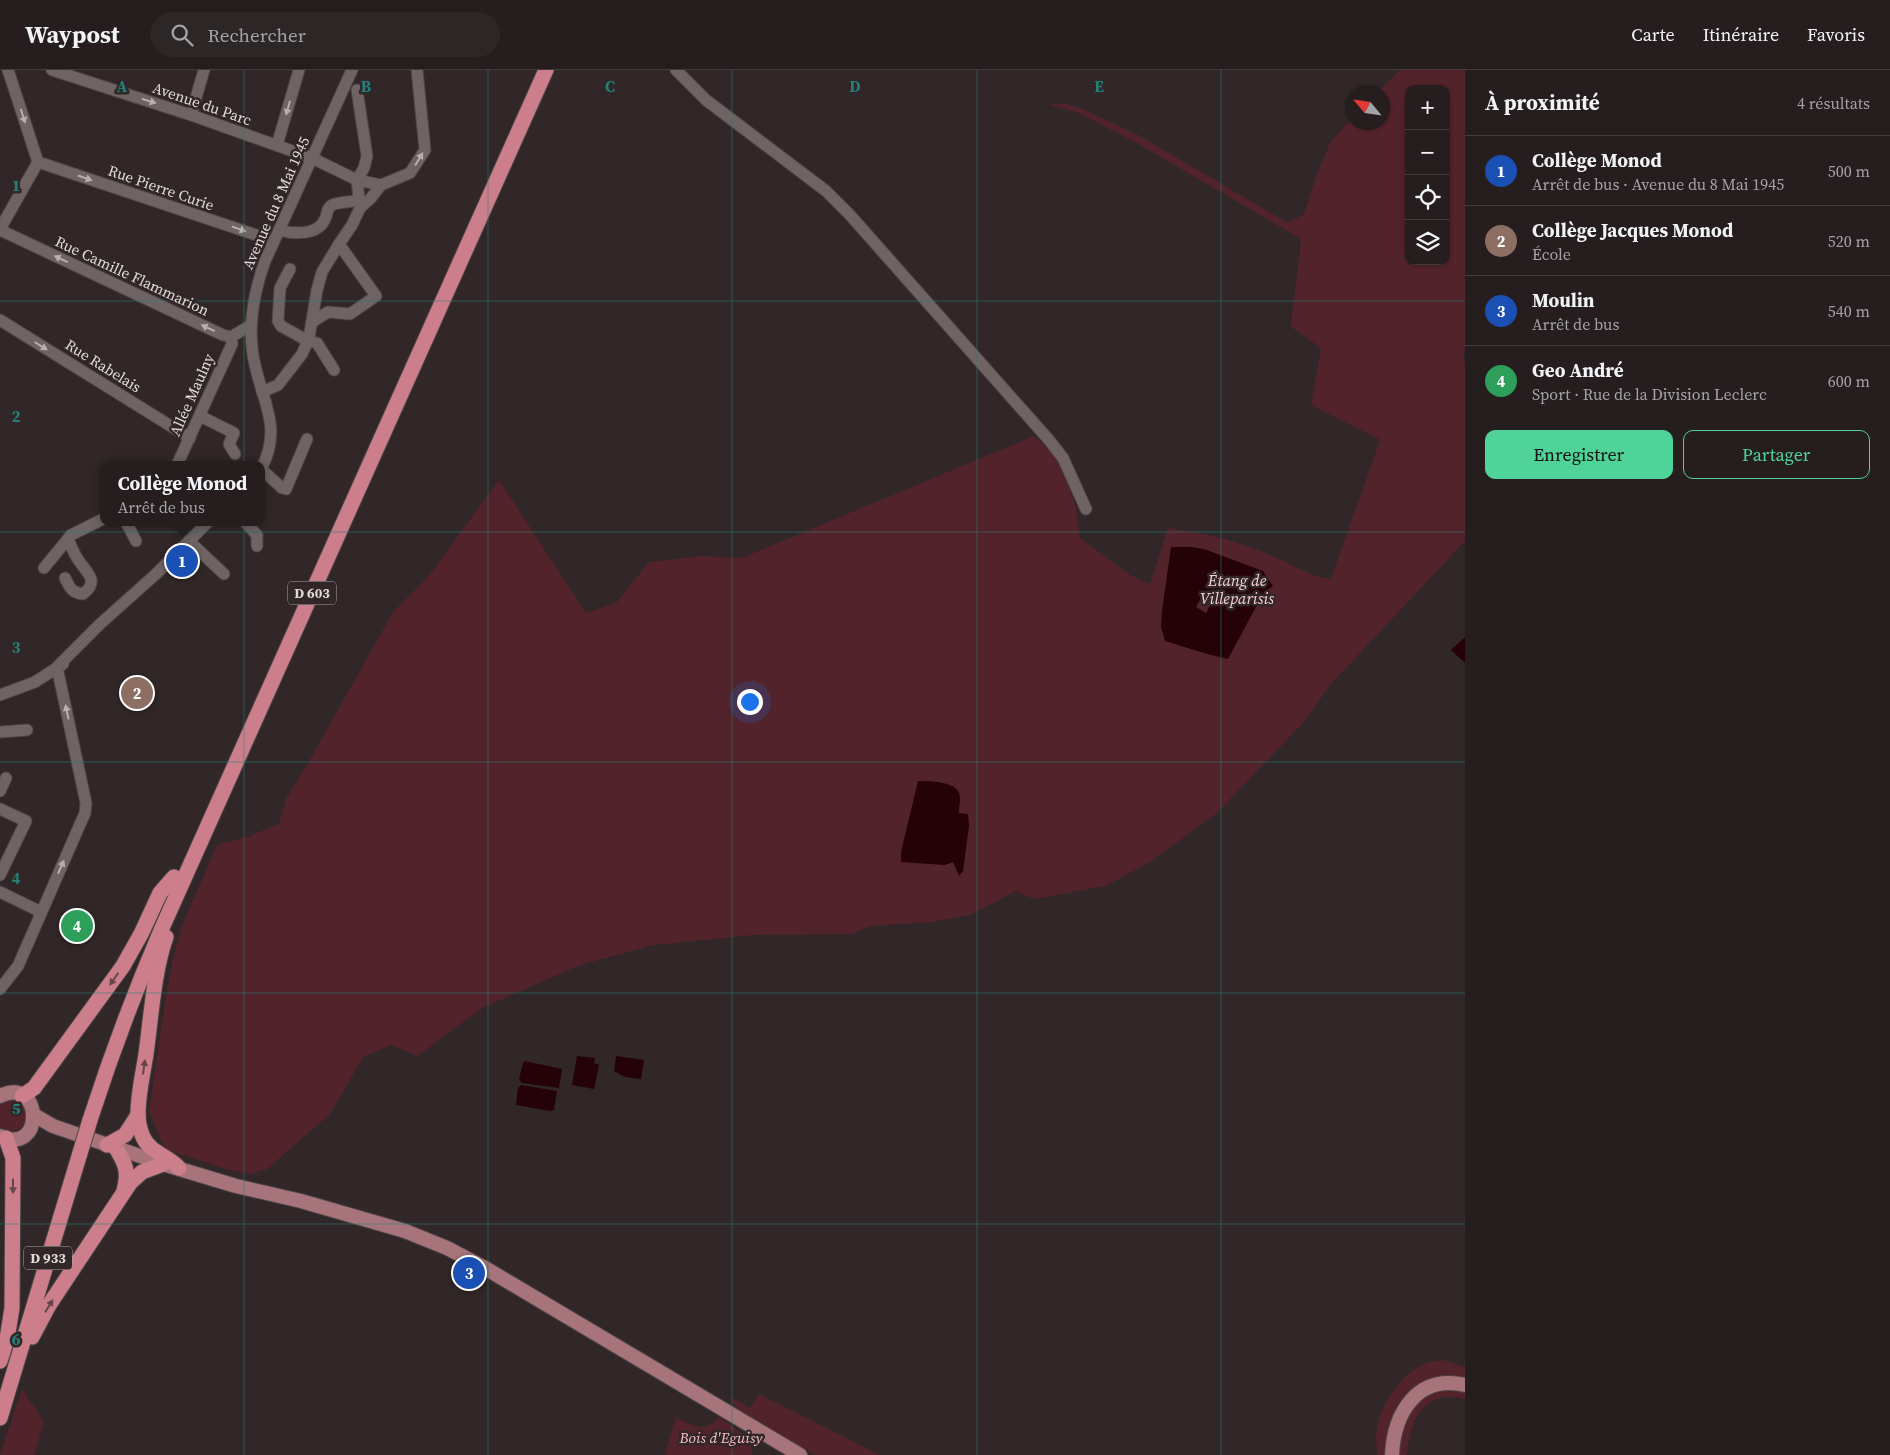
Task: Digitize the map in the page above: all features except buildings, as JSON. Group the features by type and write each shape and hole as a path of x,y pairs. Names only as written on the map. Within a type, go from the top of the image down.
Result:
{"highway":[{"name":"D 603","path":"75,1152 85,1119 106,1070 179,879 535,70"},
{"name":"D 603","path":"179,879 546,70"},
{"path":"22,1096 34,1088 112,983 134,948 160,893 179,879"},
{"path":"179,879 181,902 164,943 161,956 152,1006 138,1115 141,1134 146,1143 173,1161 179,1168"},
{"path":"124,1192 126,1166 111,1146 125,1135 138,1115"},
{"path":"3,1137 13,1158 12,1291 9,1362"},
{"name":"D 933","path":"9,1362 75,1152"},
{"path":"9,1362 29,1346 40,1320 124,1192 142,1172 163,1164"},
{"path":"0,1418 4,1384 21,1372 9,1362"}],"main road":[{"path":"1,1094 22,1096 30,1103 33,1121 23,1136 12,1139 3,1137"},
{"path":"33,1121 53,1126 163,1164 405,1231 447,1248 485,1268 800,1455"},
{"path":"1392,1455 1396,1425 1412,1398 1422,1391 1436,1386 1452,1383 1465,1385"}],"street":[{"path":"0,230 38,162 8,70"},
{"name":"Avenue du Parc","path":"52,70 191,115 312,158 357,180 381,185"},
{"path":"86,82 90,70"},
{"path":"191,115 204,70"},
{"path":"277,146 299,70"},
{"name":"Avenue du 8 Mai 1945","path":"265,461 272,436 271,423 252,348 251,325 259,277 352,70"},
{"path":"279,230 292,233 318,228 325,220 328,208 332,205 360,204 371,198 381,185 410,173 425,150 417,70"},
{"path":"676,70 706,100 826,191 1049,440 1063,458 1086,509"},
{"path":"262,392 278,385 298,360 308,341 322,272 352,225 360,204 357,180 364,168 367,156 357,90"},
{"name":"Rue Pierre Curie","path":"38,162 274,241"},
{"name":"Rue Camille Flammarion","path":"0,230 223,335 232,341 252,348"},
{"path":"312,322 328,312 350,314 376,296 339,244"},
{"path":"290,269 280,288 278,321 281,326 308,341 316,343 334,370"},
{"name":"Rue Rabelais","path":"0,320 190,438"},
{"path":"232,341 251,325"},
{"name":"Allée Maulny","path":"179,461 232,341"},
{"path":"200,416 234,433 229,444 235,454"},
{"path":"265,473 282,488 286,489 307,439"},
{"path":"44,568 68,539 100,521"},
{"path":"128,526 136,540"},
{"path":"0,695 35,682 76,656 116,616 131,598 204,526"},
{"path":"249,526 257,535 257,546"},
{"path":"65,578 71,591 77,594 83,594 89,590 92,582 91,576 78,560 68,539"},
{"path":"189,541 224,574"},
{"path":"0,989 18,966 85,813 86,803 57,667"},
{"path":"0,732 27,730"},
{"path":"0,791 6,778"},
{"path":"0,809 26,821 0,875"},
{"path":"0,892 41,912"}],"green space":[{"path":"1400,70 1465,70 1465,348 1463,351 1465,364 1465,541 1330,685 1304,722 1217,813 1153,860 1106,886 1034,899 1016,891 970,915 931,922 870,926 852,934 753,935 654,945 580,965 484,1007 417,1056 391,1045 363,1057 330,1114 267,1169 251,1174 228,1170 165,1149 149,1111 172,962 182,926 217,845 250,836 279,824 286,799 393,612 428,577 499,480 586,613 616,603 649,562 701,556 742,558 1034,436 1053,454 1067,481 1076,507 1080,538 1130,575 1150,584 1168,528 1195,532 1235,542 1273,556 1308,573 1331,579 1380,440 1311,405 1321,348 1291,327 1301,239 1140,145 1079,113 1048,104 1065,104 1081,108 1140,136 1288,223 1304,214 1330,143 1345,126 1345,130 1390,130 1390,85 1384,85"},
{"path":"9,1100 21,1104 27,1115 24,1124 13,1131 0,1127 0,1105"},
{"path":"1443,1360 1465,1367 1465,1380 1404,1399 1396,1412 1391,1426 1387,1455 1377,1455 1377,1428 1379,1418 1388,1398 1410,1373 1430,1362"},
{"path":"22,1389 44,1422 34,1455 0,1455"},
{"path":"1447,1389 1465,1390 1465,1399 1439,1398 1429,1403 1416,1419 1407,1455 1397,1455 1406,1414 1427,1394"},
{"path":"759,1394 880,1455 815,1455 736,1408 731,1397 750,1408"},
{"name":"Bois d'Eguisy","path":"676,1417 694,1426 704,1427 720,1417 753,1442 752,1455 665,1455"}],"water":[{"name":"Étang de Villeparisis","path":"1171,547 1204,549 1263,571 1273,586 1264,592 1228,659 1165,641 1161,627","holes":["1204,593 1214,598 1206,613 1196,607"]},
{"path":"1465,637 1465,663 1451,650"},
{"path":"918,781 947,784 959,793 959,813 968,814 969,826 963,871 959,876 953,862 945,865 901,862 901,852"},
{"path":"577,1056 595,1058 594,1063 599,1065 594,1089 572,1085"},
{"path":"616,1056 644,1060 641,1079 625,1077 614,1071"},
{"path":"525,1061 562,1069 559,1088 522,1083 519,1079"},
{"path":"521,1085 557,1091 554,1110 550,1111 516,1105 518,1088"}],"place":[{"name":"Collège Monod","path":"182,561"},
{"name":"Collège Jacques Monod","path":"137,693"},
{"name":"Geo André","path":"77,926"},
{"name":"Moulin","path":"469,1273"}]}
